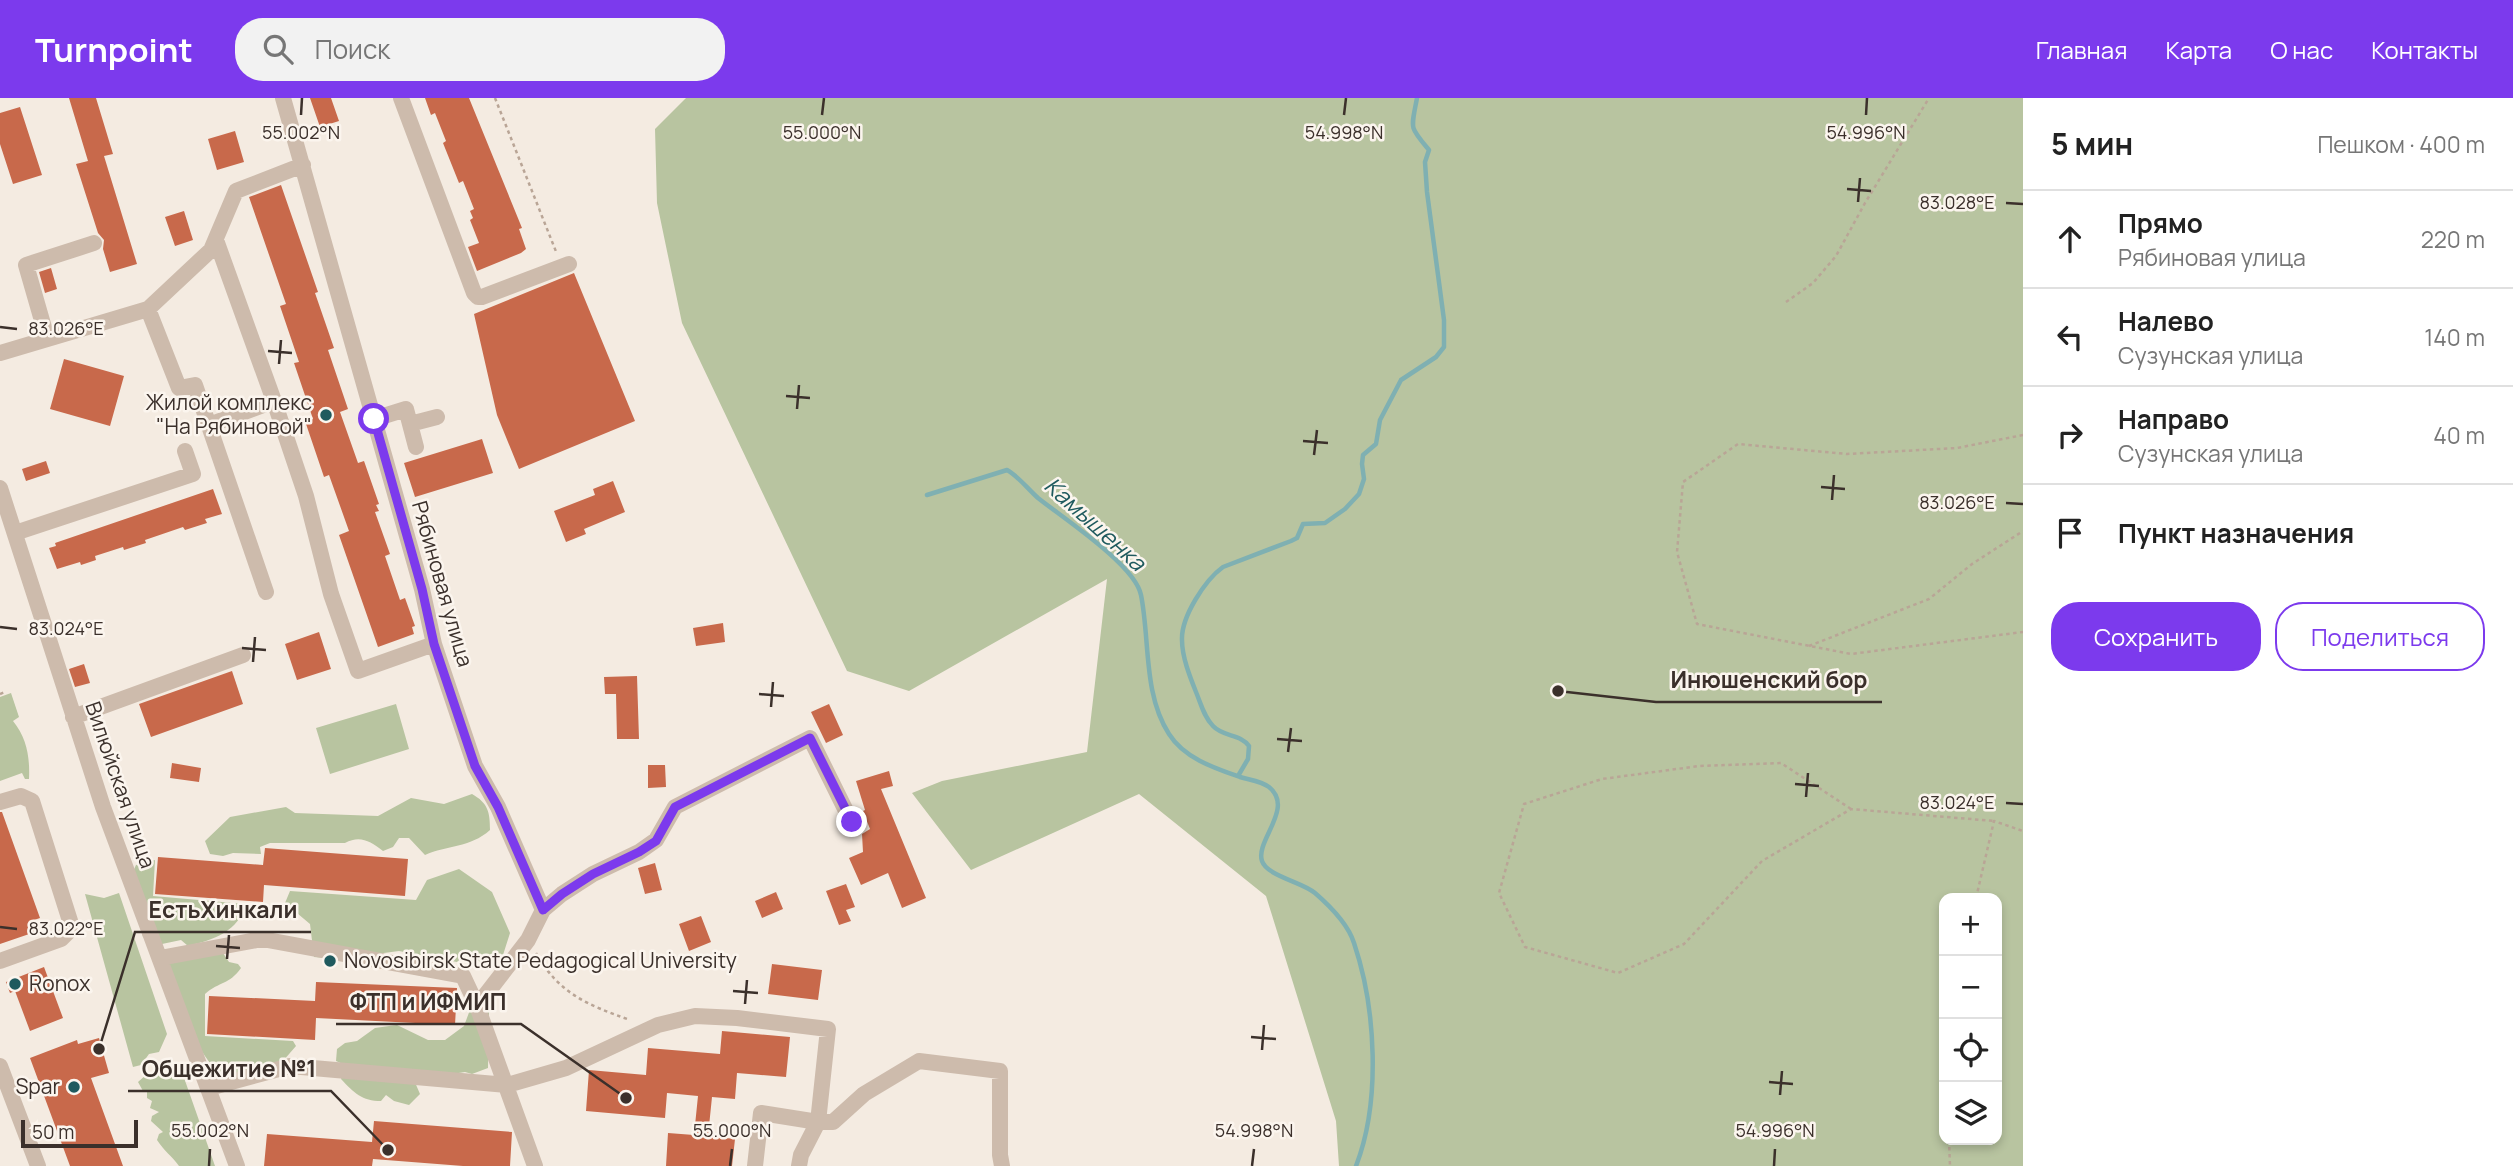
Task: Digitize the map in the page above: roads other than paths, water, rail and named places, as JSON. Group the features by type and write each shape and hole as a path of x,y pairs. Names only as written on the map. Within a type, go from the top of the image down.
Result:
{"street":[{"name":"Рябиновая улица","path":"283,98 422,589 434,644 475,766 498,807 543,910"},
{"path":"401,98 474,293 482,297 566,265"},
{"path":"0,353 148,309 211,250 236,191 303,166"},
{"path":"216,240 306,496 331,594 359,671 434,644"},
{"path":"47,338 26,265 94,243"},
{"path":"148,309 179,388 195,384 266,592"},
{"path":"209,425 274,401"},
{"path":"374,419 406,410 416,447"},
{"path":"410,424 437,416"},
{"path":"15,533 193,474 185,451"},
{"name":"Вилюйская улица","path":"0,488 103,807 237,1166"},
{"path":"73,717 243,655"},
{"path":"477,1006 528,940 543,910 562,894 593,874 656,841 675,807 810,738 852,822"},
{"path":"0,802 22,796 32,801 71,924 69,931 61,939 0,961"},
{"path":"160,958 261,939 463,976 508,1085 535,1166"},
{"path":"209,1088 290,1066 508,1085 566,1068 657,1025 695,1016 828,1029 818,1122 801,1155 799,1166"},
{"path":"755,1166 761,1113 833,1122 864,1094 919,1061 1000,1071 1002,1166"},
{"path":"0,1066 4,1092 38,1166"}],"waterway":[{"path":"1238,776 1248,759 1249,746 1241,739 1217,730 1207,719 1185,660 1182,646 1185,621 1195,600 1223,567 1291,541 1297,538 1303,524 1325,523 1345,509 1359,494 1364,479 1363,455 1376,444 1380,420 1401,380 1436,357 1444,347 1444,320 1427,192 1425,162 1429,150 1413,127 1417,98"},
{"name":"Камышенка","path":"927,495 1007,470 1038,498 1097,543 1126,570 1141,595 1151,684 1155,702 1169,734 1191,756 1230,774 1262,783 1276,795 1278,805 1261,853 1262,861 1271,871 1315,893 1343,922 1354,943 1367,996 1373,1055 1372,1084 1364,1141 1356,1166"}],"place":[{"name":"Жилой комплекс \"На Рябиновой\"","path":"326,415"},
{"name":"Инюшенский бор","path":"1558,691"},
{"name":"Novosibirsk State Pedagogical University","path":"330,961"},
{"name":"Ronox","path":"15,984"},
{"name":"ЕстьХинкали","path":"99,1049"},
{"name":"Spar","path":"74,1087"},
{"name":"ФТП и ИФМИП","path":"626,1098"},
{"name":"Общежитие №1","path":"388,1150"}]}
